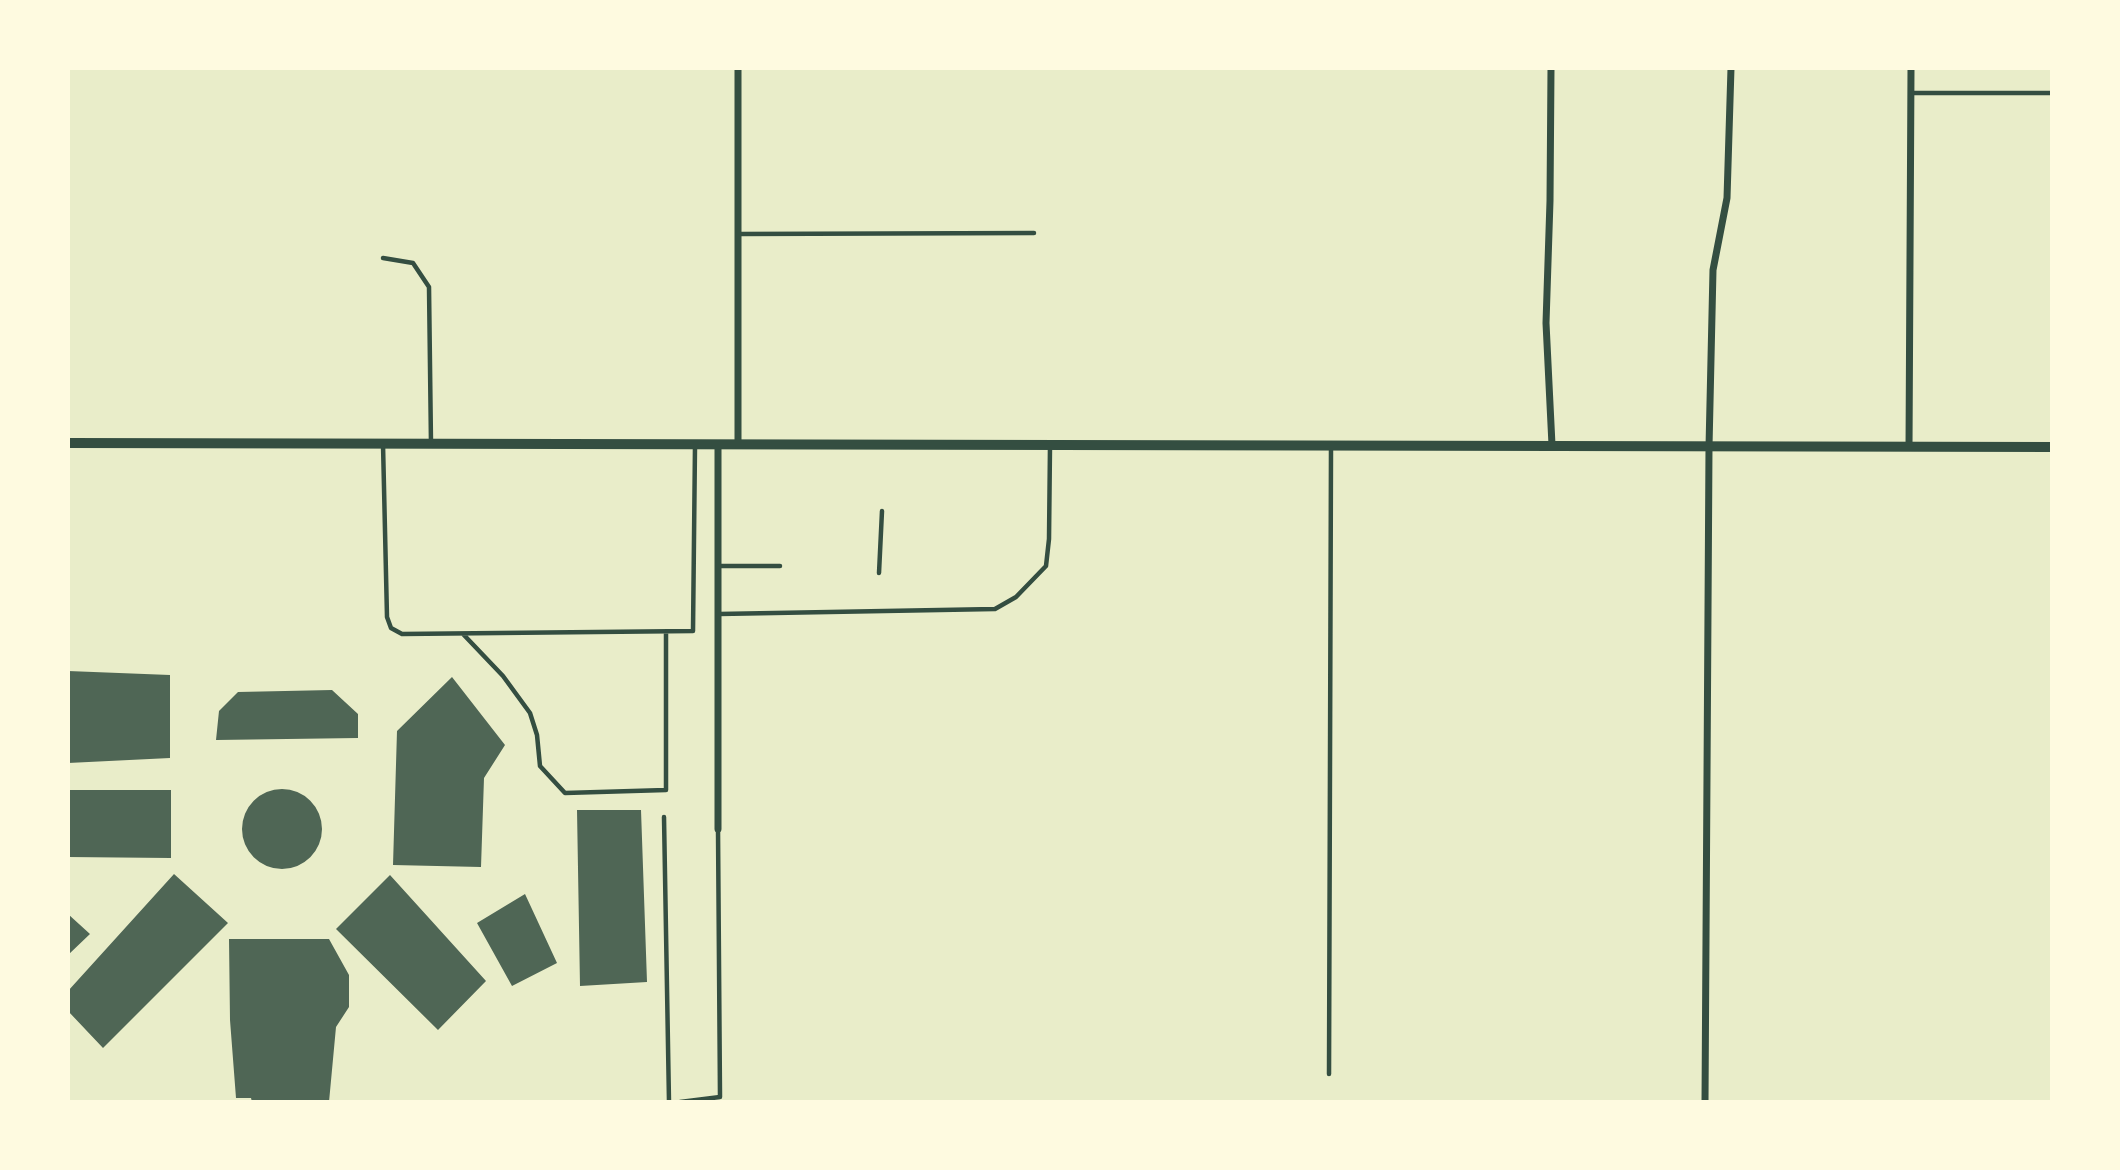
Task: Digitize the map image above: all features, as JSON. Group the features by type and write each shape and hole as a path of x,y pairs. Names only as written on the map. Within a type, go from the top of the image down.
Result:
{"main road":[{"path":"68,443 2052,447"}],"street":[{"path":"738,68 738,445"},
{"path":"1551,68 1546,323 1552,445"},
{"path":"1705,1102 1709,447 1713,270 1727,198 1731,68"},
{"path":"1909,447 1911,68"},
{"path":"718,445 718,830"}],"lane":[{"path":"1911,93 2052,93"},
{"path":"738,234 1034,233"},
{"path":"383,258 413,263 429,287 431,444"},
{"path":"383,444 387,617 391,628 402,634 693,631 695,445"},
{"path":"719,614 995,610 1016,597 1046,566 1049,539 1050,445"},
{"path":"1329,1074 1331,445"},
{"path":"879,573 882,511"},
{"path":"719,566 779,566"},
{"path":"463,633 503,676 530,713 537,735 540,766 565,793 666,790 666,632"},
{"path":"664,817 669,1102"},
{"path":"680,1102 722,1100 718,830"}],"building":[{"path":"68,671 170,675 170,758 68,763"},
{"path":"452,677 505,745 484,778 481,867 393,865 397,731"},
{"path":"332,690 358,714 358,738 216,740 219,711 238,692"},
{"path":"282,789 297,792 310,801 319,814 322,829 319,844 310,857 297,866 282,869 267,866 254,857 245,844 242,829 245,814 254,801 267,792"},
{"path":"68,790 171,790 171,858 68,857"},
{"path":"577,810 641,810 647,982 580,986"},
{"path":"174,874 228,923 103,1048 68,1011 68,991"},
{"path":"390,875 486,981 438,1030 336,929"},
{"path":"525,894 557,963 512,986 477,923"},
{"path":"68,914 90,934 68,955"},
{"path":"229,939 329,939 349,975 349,1007 336,1027 329,1102 252,1102 251,1098 236,1098 230,1020"}]}
